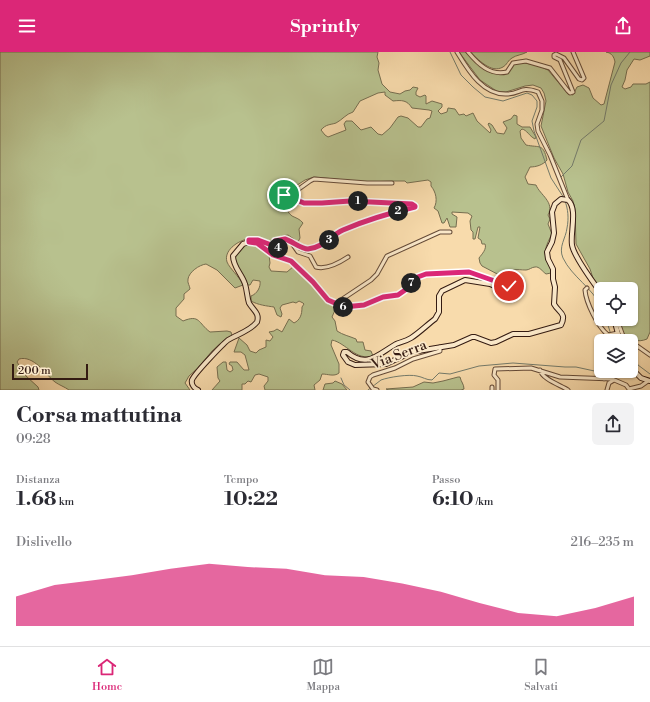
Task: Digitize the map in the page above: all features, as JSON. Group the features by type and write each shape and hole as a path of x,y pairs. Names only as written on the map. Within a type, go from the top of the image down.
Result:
{"street":[{"path":"457,52 470,73 480,84 496,94 509,94 520,90 529,89 538,92 542,101 542,110 537,124 538,131 550,155 567,199 571,205 573,215 572,242 574,251 594,283 585,290 585,296 594,316"},
{"path":"468,52 474,60 489,71 500,74 507,72 513,64 526,61 550,68 570,93 573,92 560,60 554,57 554,55 556,54 564,58 582,80 584,78 573,52"},
{"path":"198,390 193,386 192,382 195,374 228,340 248,330 257,322 258,314 249,301 245,283 232,258 243,244 249,242 249,240 258,240 282,249 282,246 275,244 275,241 285,239 305,248 314,248 327,242 340,231 387,214 415,207 412,204 350,201 304,203 284,195 286,193 296,191 314,179 367,183 392,183"},
{"path":"249,242 257,243 273,255 291,261 313,282 328,300 344,307 369,304 383,297 398,295 408,288 415,278 426,274 469,272 509,286 517,287 519,289 519,292 513,294 490,284 465,280 442,292 439,296 438,315 411,338 396,345 381,355 367,359 358,359 346,352 344,352 343,355 348,362 355,365 380,365 386,364 412,352 454,345 472,337 476,337 491,343 513,334 529,334 561,325 564,317 554,304 556,288 553,279 553,269 548,259 547,252 552,242 554,233 553,208 556,202 561,199 567,199"},
{"path":"335,304 377,274 388,256 440,232 450,232"},
{"path":"290,241 298,252 310,256 316,267 324,268 338,263 348,257"},
{"path":"600,326 607,334"},
{"path":"612,334 616,333 616,326"},
{"path":"619,326 623,336 650,354"},
{"name":"Via Serra","path":"375,389 370,386 369,379 373,375 395,368 413,359 440,351 440,347"},
{"path":"498,390 498,380 494,375 495,369 531,368 560,377 614,380 626,385 631,390 649,381"},
{"path":"540,370 541,375 568,390"},
{"path":"638,375 649,381"},
{"path":"607,390 609,383 614,380"}],"green space":[{"path":"0,52 378,52 378,70 382,84 390,92 400,94 410,90 413,87 418,88 416,95 420,97 425,95 426,104 432,101 442,104 442,107 438,111 441,114 447,112 448,108 455,109 459,115 464,114 466,116 473,113 477,121 490,133 491,130 488,124 489,123 497,133 504,134 507,128 503,122 511,119 514,115 517,116 517,124 522,127 530,127 536,137 535,139 522,129 520,131 521,138 526,145 540,147 544,151 547,160 535,167 530,167 525,177 528,184 536,185 550,206 548,215 550,219 548,224 552,234 547,244 546,252 551,273 546,274 539,268 533,267 527,270 512,270 506,277 503,277 482,266 479,258 484,251 485,244 482,244 481,240 478,238 480,227 478,227 475,239 473,239 470,221 472,216 468,213 452,212 452,214 457,217 456,227 450,227 447,218 444,223 442,223 438,211 434,208 436,197 431,186 431,182 428,180 407,183 405,181 366,182 314,177 305,180 288,191 282,192 285,205 290,214 303,223 299,229 300,238 298,242 288,235 270,241 252,238 238,243 230,249 226,257 230,267 243,285 235,288 217,270 206,264 197,267 190,274 188,280 190,289 184,294 184,299 176,308 176,316 183,321 193,318 196,319 210,332 227,331 231,332 232,336 212,351 198,368 189,376 185,383 190,390 69,390 55,382 34,362 19,359 17,362 26,376 38,387 39,390 0,390","holes":["385,92 385,95 393,101 406,102 412,108 432,111 430,118 427,119 421,127 418,127 408,118 401,116 398,117 390,128 382,135 378,134 371,127 361,130 352,121 346,121 344,124 346,130 328,137 321,130 326,126 336,123 353,112 360,101 378,93"]},
{"path":"459,52 465,52 485,70 492,73 502,73 515,64 521,62 539,66 548,70 568,94 573,95 577,87 583,85 589,88 593,98 601,105 604,104 615,62 610,53 606,52 650,52 650,56 640,60 634,59 627,70 622,87 625,89 631,87 633,84 646,84 650,82 650,332 647,339 638,341 638,334 624,334 621,326 638,326 638,282 596,282 576,244 575,210 573,201 568,192 563,174 554,158 541,126 546,101 541,88 533,85 506,92 498,92 480,80"},
{"path":"470,52 527,52 509,60 504,66 494,69 485,65"},
{"path":"246,245 256,245 269,255 269,267 271,271 287,272 294,266 334,307 335,310 332,317 335,321 337,331 356,339 357,342 363,342 365,350 371,351 373,356 361,356 342,344 332,340 331,345 339,364 339,373 333,375 322,374 320,380 314,385 315,390 265,390 264,386 268,381 268,377 259,374 255,375 251,382 248,381 245,384 242,384 242,390 212,390 220,381 218,378 217,367 223,362 226,362 227,370 230,372 233,370 232,366 229,364 230,362 237,362 244,370 249,370 245,355 241,352 234,352 239,338 247,345 250,351 256,353 266,347 266,340 270,341 273,337 269,332 277,329 282,332 289,319 294,323 299,319 304,304 299,301 296,303 293,302 282,305 280,308 282,314 281,317 277,315 274,307 251,301 251,296 257,292 260,281 253,280 250,285 247,285 234,256"},
{"path":"460,377 464,389 386,389 413,387 424,382 433,383"},
{"path":"335,381 342,384 347,390 323,390 325,384 333,383"}],"waterway":[{"path":"450,52 461,75 485,97 503,101 527,93 532,95 537,101 537,107 532,121 534,131 551,178 564,198"},
{"path":"561,177 572,166 581,140 604,121 611,85 621,63 630,52"},
{"path":"565,201 568,221 561,250 563,258 567,265 594,296"},
{"path":"608,326 611,334"},
{"path":"368,390 381,380 394,377 413,375 432,380 439,373 450,374 479,366 513,363 576,367 594,371"},
{"path":"638,365 650,374"},
{"path":"341,378 344,385 350,390"}],"route":[{"path":"284,195 304,203 350,201 406,205 412,204 415,206 387,214 340,231 332,236 327,242 314,248 307,249 285,239 275,241 275,244 282,246 282,249 258,240 249,240 249,242 257,243 273,255 291,261 313,282 324,297 335,304 348,308 369,304 379,298 398,295 408,288 415,278 426,274 464,271 509,286"}]}
